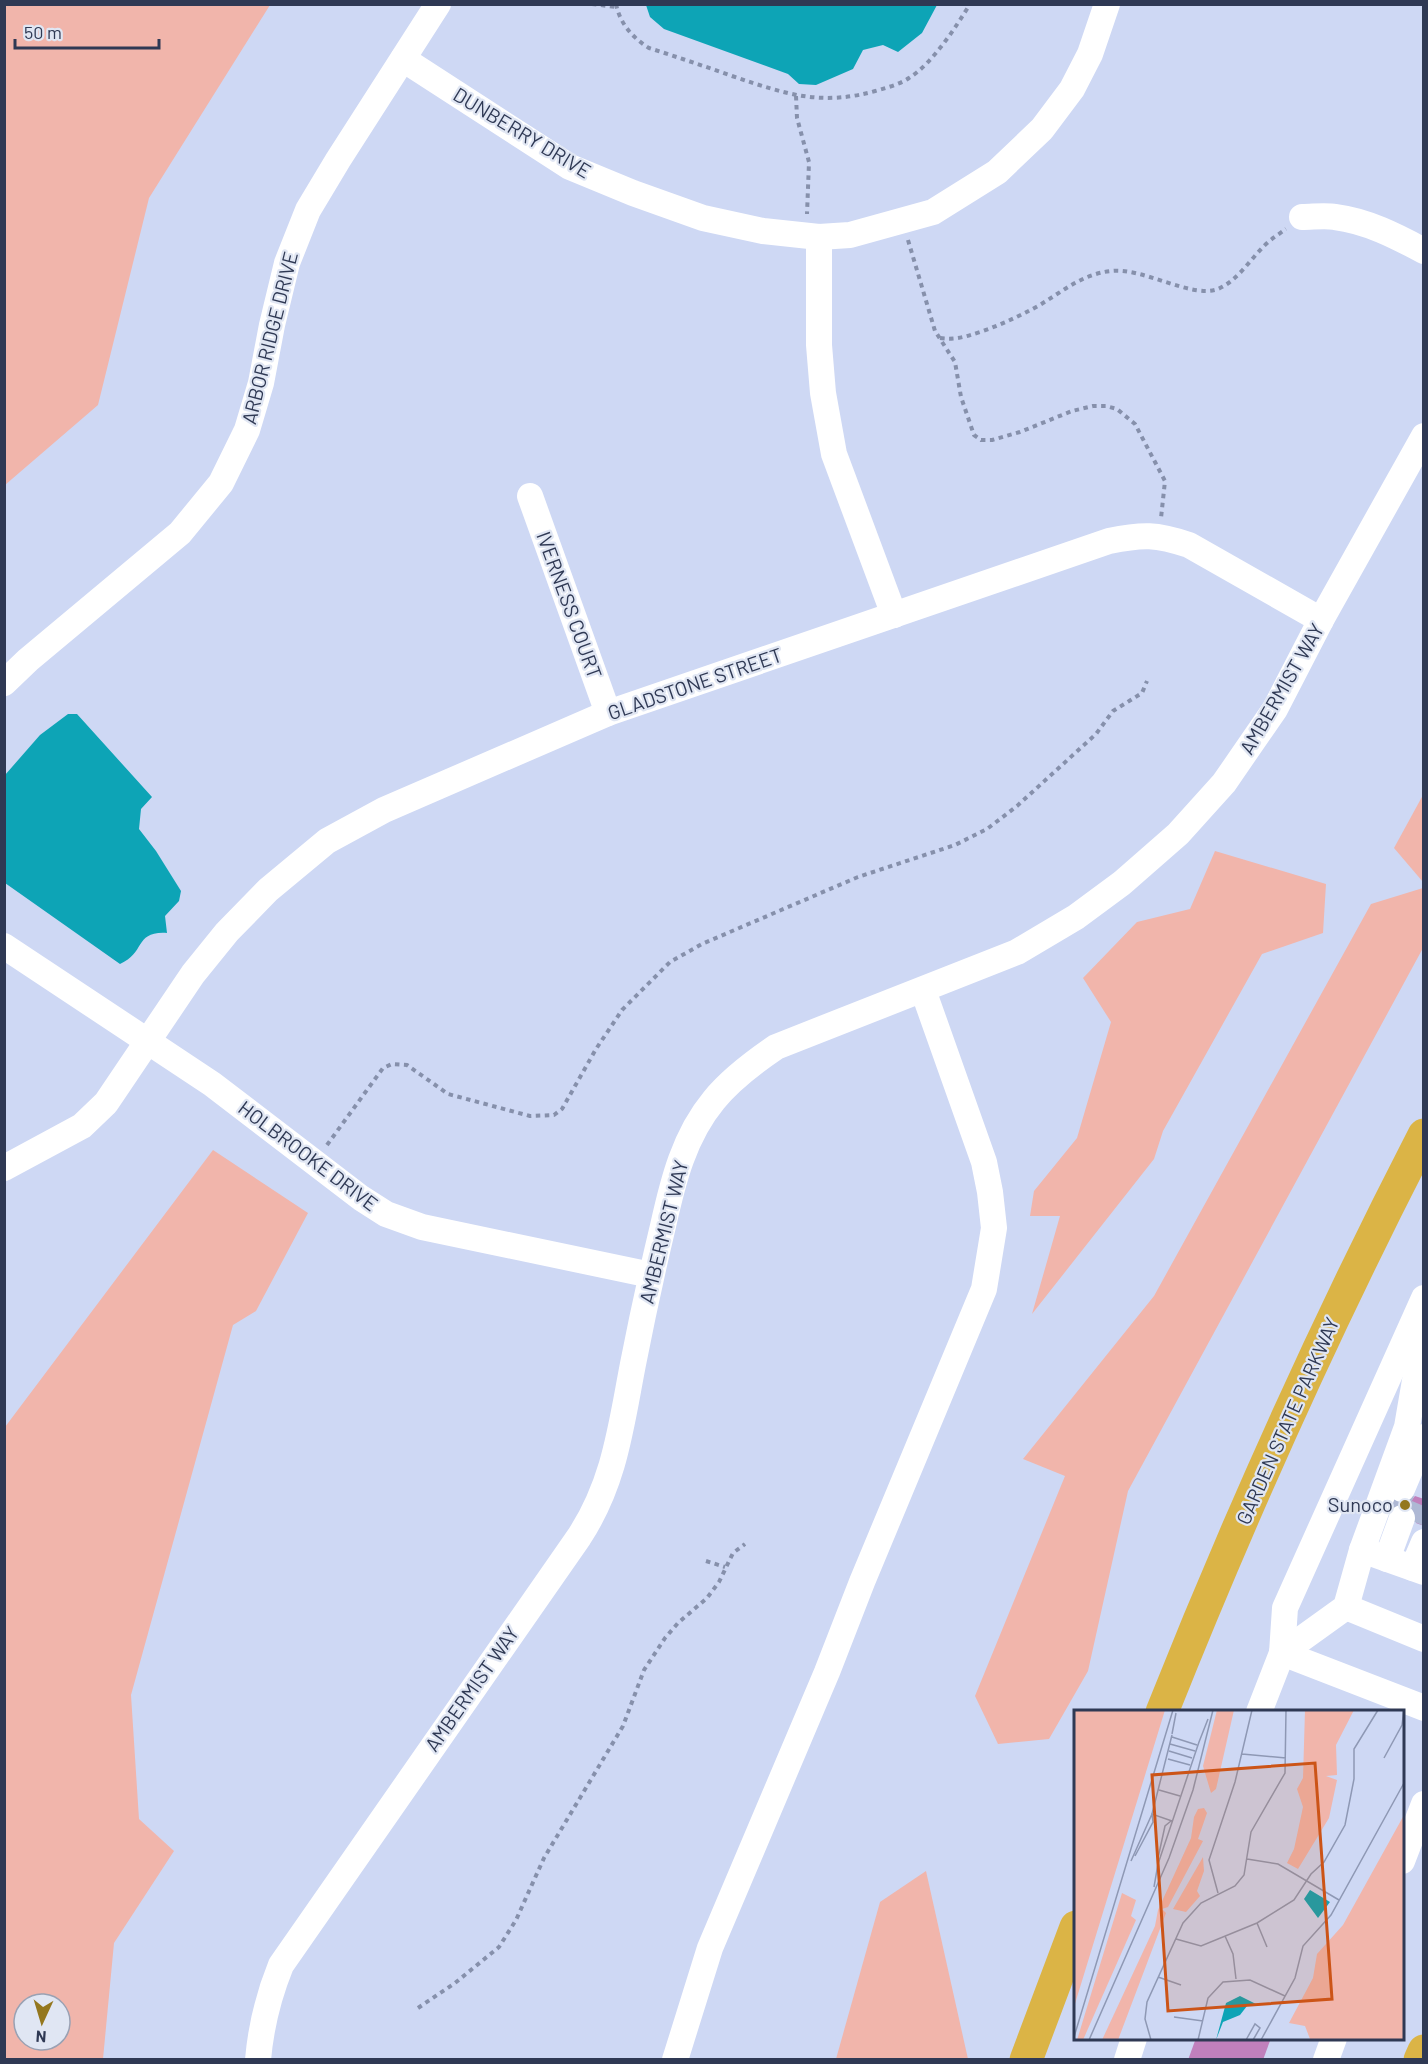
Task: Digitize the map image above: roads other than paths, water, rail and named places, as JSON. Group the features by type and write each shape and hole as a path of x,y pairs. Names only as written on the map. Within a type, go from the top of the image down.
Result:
{"highway":[{"name":"GARDEN STATE PARKWAY","path":"1163,1710 1257,1486 1381,1218 1424,1135"},
{"path":"1026,2060 1074,1932"},
{"path":"1420,2060 1424,2051"}],"street":[{"name":"ARBOR RIDGE DRIVE","path":"4,683 28,660 180,532 221,483 247,430 261,383 287,263 308,210 438,4"},
{"name":"DUNBERRY DRIVE","path":"403,59 570,167 633,193 703,218 763,231 813,236 850,236 933,212 997,172 1042,129 1076,80 1090,54 1107,4"},
{"path":"1302,217 1335,216 1389,232 1424,251"},
{"path":"813,236 823,393 834,454 894,615"},
{"name":"AMBERMIST WAY","path":"258,2060 260,2034 268,1998 281,1965 579,1537 596,1509 605,1489 616,1450 651,1275 675,1174 690,1137 713,1100 749,1066 776,1047 1017,952 1076,917 1122,883 1178,834 1224,783 1275,709 1321,620 1424,436"},
{"name":"IVERNESS COURT","path":"530,496 608,713"},
{"name":"GLADSTONE STREET","path":"148,1042 193,974 227,932 268,890 327,841 384,810 608,713 1109,541 1139,535 1158,536 1189,545 1321,620"},
{"name":"HOLBROOKE DRIVE","path":"4,946 212,1084 361,1198 386,1214 422,1227 651,1275"},
{"path":"675,2060 710,1948 823,1682 862,1582 984,1289 994,1228 984,1162 923,990"},
{"path":"4,1168 82,1126 106,1103 148,1042"},
{"path":"1260,1710 1282,1653 1285,1608 1424,1298"},
{"path":"1394,1561 1408,1514 1418,1433 1424,1328"},
{"path":"1394,1561 1418,1433"},
{"path":"1282,1653 1346,1607 1394,1561 1424,1468"},
{"path":"1346,1607 1424,1639"},
{"path":"1282,1653 1424,1708"},
{"path":"1404,1856 1424,1804"},
{"path":"1126,2060 1133,2040"},
{"path":"1326,2060 1333,2040"}],"water":[{"path":"646,4 937,5 922,33 898,52 883,45 863,50 853,69 816,85 799,84 788,74 664,29 650,17"},
{"path":"68,714 77,714 152,797 141,809 139,829 181,891 179,901 165,916 167,933 149,935 134,954 120,964 5,883 5,775 40,735"}],"tunnel":[{"path":"1392,1514 1402,1491"},
{"path":"1417,1523 1424,1506"}],"place":[{"name":"Sunoco","path":"1405,1505"}]}
